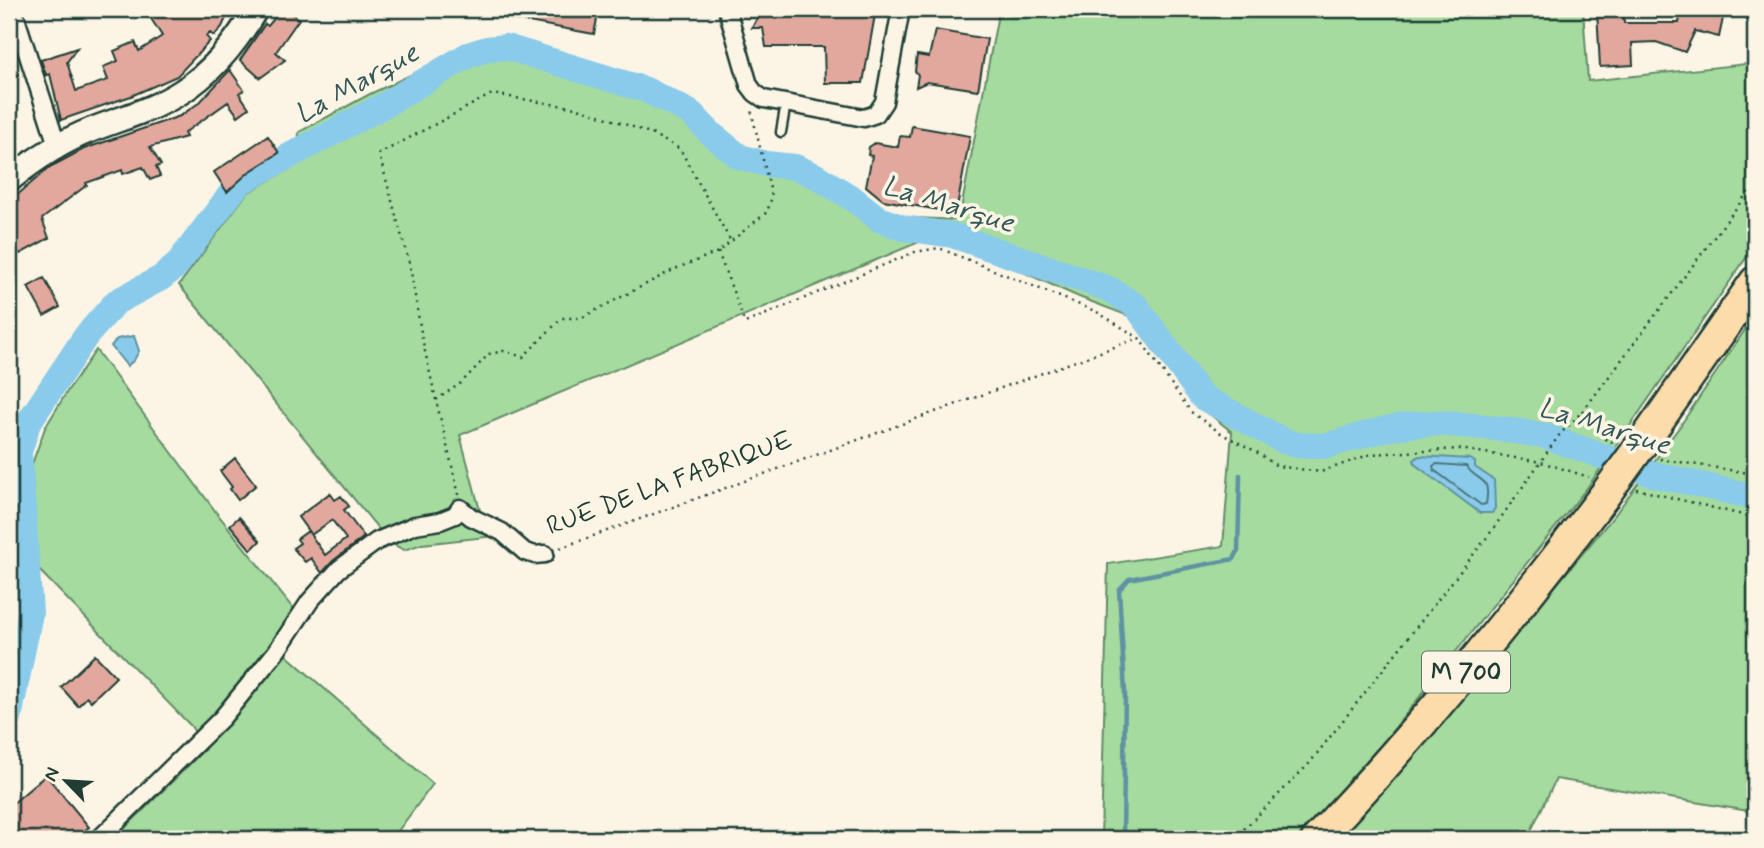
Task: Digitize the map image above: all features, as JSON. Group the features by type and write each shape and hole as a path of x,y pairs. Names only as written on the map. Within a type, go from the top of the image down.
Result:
{"highway":[{"name":"M 700","path":"1317,839 1441,703 1515,613 1601,488 1652,446 1755,282"}],"street":[{"path":"13,9 57,145"},
{"path":"9,180 57,145 148,110 182,92 222,56 256,9"},
{"path":"727,9 751,89 764,99 859,118 876,114 884,102 901,9"},
{"path":"99,839 222,719 276,652 310,601 339,569 384,538 415,525 440,521 455,515 460,508"},
{"name":"RUE DE LA FABRIQUE","path":"460,508 471,517 502,532 525,552 545,554"}],"lane":[{"path":"782,132 786,103"}],"path":[{"path":"436,400 461,383 489,354 504,351 523,357 562,318 581,318 675,269 718,252 767,212 772,197 758,146 751,109 751,89"},
{"path":"460,508 422,338 410,266 379,154 492,94 582,109 650,134 680,149 730,240"},
{"path":"1234,839 1308,765 1488,536 1564,429 1583,411 1755,183"},
{"path":"718,252 745,323 915,251 939,248 1097,312 1139,338 1192,412 1277,466 1321,472 1371,454 1460,449 1542,462 1601,488"},
{"name":"RUE DE LA FABRIQUE","path":"545,554 1139,338"},
{"path":"1583,411 1605,439"},
{"path":"1652,446 1755,474"},
{"path":"1637,489 1755,518"}],"green space":[{"path":"999,9 1583,9 1588,81 1755,63 1755,245 1587,488 1386,739 1296,839 1101,839 1108,564 1223,546 1232,432 1192,400 1137,319 1079,297 989,257 926,239 460,435 487,537 422,544 404,550 390,543 179,285 247,193 297,165 299,132 370,94 487,39 544,49 683,99 720,134 745,151 829,174 895,217 959,220"},
{"path":"1755,315 1755,812 1556,779 1527,839 1340,839 1614,516 1680,426"},
{"path":"96,350 216,512 303,621 285,654 433,784 392,839 114,839 205,749 191,726 37,568 31,467 45,428"}],"water":[{"path":"134,336 139,351 127,366 111,346 117,339"},
{"path":"1419,456 1470,459 1475,462 1475,467 1494,480 1495,508 1492,513 1480,513 1416,465 1414,460"}],"building":[{"path":"145,9 230,9 222,27 214,36 210,33 206,36 210,41 177,76 131,96 61,120 50,74 46,75 41,60 77,48 67,62 76,91 108,80 103,67 118,61 114,51 135,42 139,51 162,36"},
{"path":"282,9 299,19 276,52 285,60 260,78 240,60 265,24 268,26"},
{"path":"492,9 599,9 594,34 491,15"},
{"path":"765,9 876,9 863,83 825,83 824,47 766,47 763,28 752,28"},
{"path":"1597,9 1623,9 1624,23 1679,23 1681,10 1725,9 1719,37 1695,31 1685,52 1656,42 1632,43 1633,65 1600,67"},
{"path":"935,30 987,39 978,90 927,82 916,87 917,55 929,57"},
{"path":"230,70 244,90 239,93 249,108 238,116 228,102 184,133 186,137 150,147 161,165 156,167 160,176 150,180 143,167 123,174 122,170 86,183 87,185 42,219 49,238 20,254 9,238 9,202 50,167 84,149 180,116 200,102"},
{"path":"912,126 970,136 956,213 883,200 866,186 872,156 868,155 869,147 875,143 898,147 900,136 910,137"},
{"path":"268,136 279,153 249,172 227,192 214,172"},
{"path":"44,278 60,307 44,316 28,287"},
{"path":"235,458 256,485 238,500 220,471"},
{"path":"330,493 335,500 341,496 349,506 344,510 364,537 322,573 311,558 305,562 293,548 300,543 297,539 308,531 325,555 346,539 332,520 311,535 298,517"},
{"path":"239,517 260,541 251,550 230,525"},
{"path":"95,655 116,677 91,701 87,697 78,706 61,687"},
{"path":"46,775 89,827 74,839 9,839 9,812 12,804"}],"waterway":[{"name":"La Marque","path":"9,718 30,613 19,452 28,423 86,336 116,302 161,278 176,266 239,183 386,104 468,55 487,49 506,47 646,90 691,113 711,134 740,157 766,164 795,167 816,176 852,198 879,219 903,228 952,235 1109,289 1136,306 1202,397 1284,441 1297,445 1325,446 1409,425 1436,423 1486,427 1542,435 1656,475 1755,497"},
{"path":"1123,839 1125,692 1119,590 1129,579 1234,559 1238,551 1240,475"}]}
